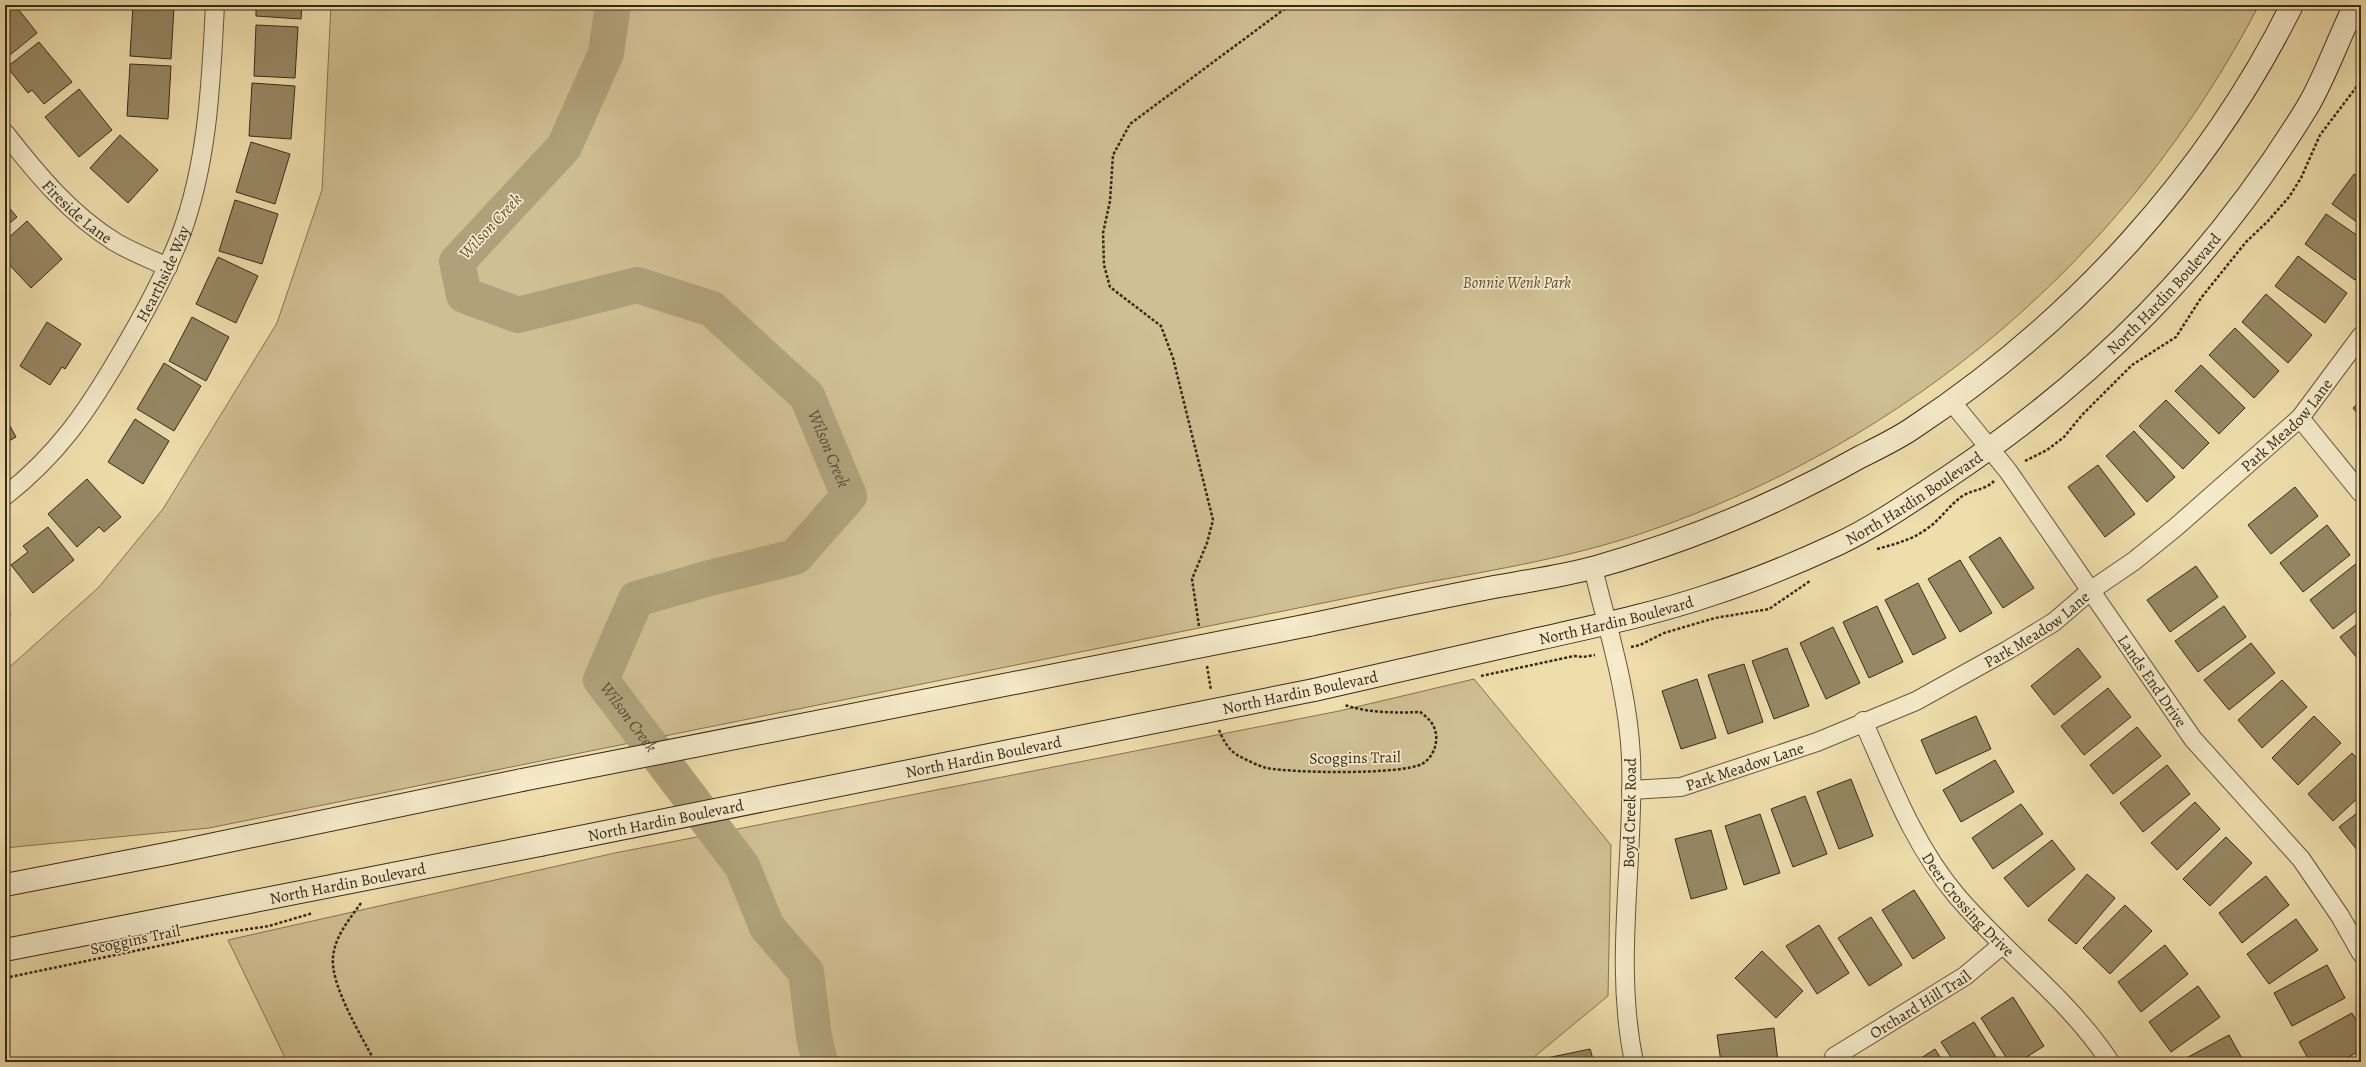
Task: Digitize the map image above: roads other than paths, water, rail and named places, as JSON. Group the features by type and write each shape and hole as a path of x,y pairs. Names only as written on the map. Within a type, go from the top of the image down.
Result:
{"main road":[{"path":"5,885 171,853 522,780 1593,568 1697,534 1815,482 1911,429 1952,401 2019,348 2080,295 2138,233 2186,175 2234,110 2273,42 2292,5"},
{"name":"North Hardin Boulevard","path":"5,950 540,845 1314,690 1607,623 1712,595 1840,543 1900,509 1990,449 2081,378 2134,329 2233,217 2309,103 2355,5"}],"street":[{"name":"Hearthside Way","path":"5,496 52,454 82,417 151,303 168,266 189,209 202,152 211,88 215,5"},
{"name":"Fireside Lane","path":"5,132 46,184 77,214 115,242 168,266"},
{"name":"Park Meadow Lane","path":"1631,790 1681,787 1817,742 1863,721 1916,701 2008,650 2054,622 2090,591 2134,561 2176,527 2300,418 2361,336"},
{"name":"Lands End Drive","path":"1952,401 2008,471 2193,739 2301,859 2332,904 2361,953"},
{"path":"2300,418 2361,493"},
{"name":"Boyd Creek Road","path":"1593,568 1624,691 1628,724 1631,790 1625,982 1634,1062"},
{"name":"Deer Crossing Drive","path":"1863,721 1904,815 1920,842 1955,894 2002,945 2069,1010 2110,1062"},
{"name":"Orchard Hill Trail","path":"1834,1057 1964,976 2002,945"}],"waterway":[{"name":"Wilson Creek","path":"613,5 606,53 564,147 457,262 464,295 518,315 637,285 712,309 807,396 849,496 795,557 706,579 636,599 601,680 742,866 767,927 806,972 814,1037 820,1062"}],"park label":[{"name":"Bonnie Wenk Park","path":"1517,282"}]}
